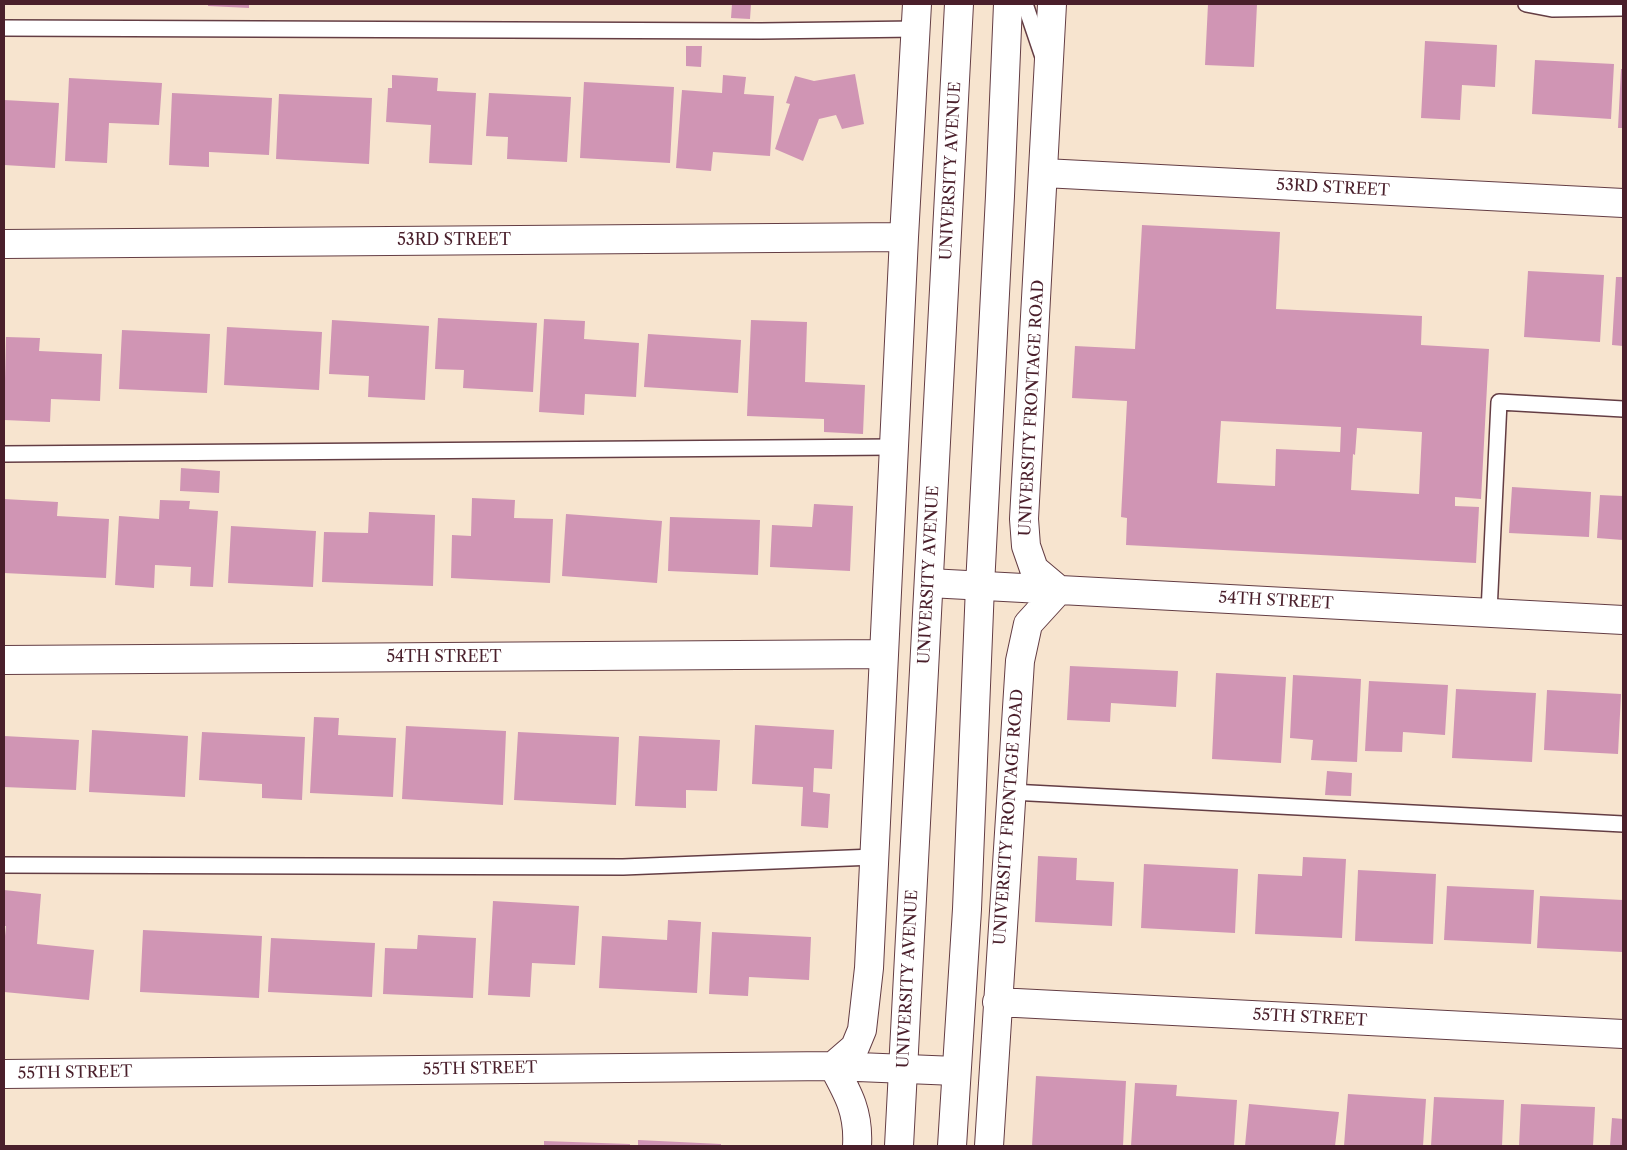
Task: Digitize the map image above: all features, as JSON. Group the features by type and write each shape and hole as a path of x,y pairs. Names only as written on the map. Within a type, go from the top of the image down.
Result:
{"street":[{"name":"UNIVERSITY AVENUE","path":"900,1146 959,4"},
{"path":"952,1146 967,899 1008,4"},
{"name":"UNIVERSITY FRONTAGE ROAD","path":"989,1146 1020,661 1028,624 1059,590 1034,568 1026,546 1024,519 1052,4"},
{"path":"857,1146 858,1127 850,1096 833,1066 854,1047 862,1030 869,968 916,16"},
{"name":"53RD STREET","path":"1044,173 1623,203"},
{"name":"53RD STREET","path":"4,244 904,237"},
{"name":"54TH STREET","path":"929,583 1623,620"},
{"name":"54TH STREET","path":"4,660 884,654"},
{"name":"55TH STREET","path":"997,1002 1623,1034"},
{"name":"55TH STREET","path":"4,1074 833,1066 956,1071"}],"lane":[{"path":"1025,4 1048,73"},
{"path":"1526,4 1552,9 1623,8"},
{"path":"4,28 742,32 916,16"},
{"path":"1489,612 1499,402 1623,409"},
{"path":"4,454 894,447"},
{"path":"1011,792 1623,824"},
{"path":"4,866 623,867 874,857"}],"building":[{"path":"208,4 249,4 249,8 208,6"},
{"path":"732,4 751,4 750,19 731,18"},
{"path":"1208,4 1257,4 1254,67 1205,65"},
{"path":"1425,41 1497,45 1495,87 1462,85 1460,120 1421,118"},
{"path":"686,46 702,46 701,67 686,66"},
{"path":"1535,60 1614,64 1611,119 1532,114"},
{"path":"1621,69 1623,69 1623,128 1618,128"},
{"path":"855,74 864,124 842,129 836,115 819,119 803,161 775,149 790,104 786,103 795,76 814,81"},
{"path":"392,75 438,78 437,91 476,93 472,165 429,163 431,125 386,122 388,88 392,88"},
{"path":"723,75 746,77 744,94 774,96 770,156 713,152 711,171 676,168 682,90 722,93"},
{"path":"69,78 162,83 159,125 109,123 107,163 65,161"},
{"path":"584,82 674,87 670,163 580,158"},
{"path":"172,93 272,98 269,155 209,152 209,167 169,165"},
{"path":"489,93 571,97 567,162 507,159 508,137 486,136"},
{"path":"279,94 372,98 369,164 276,159"},
{"path":"4,100 59,103 55,168 4,165"},
{"path":"1142,225 1280,232 1276,309 1422,316 1421,345 1489,349 1481,499 1455,497 1455,506 1479,507 1476,563 1126,545 1127,518 1121,517 1127,401 1072,398 1075,346 1135,349","holes":["1221,421 1341,427 1340,452 1276,449 1275,486 1217,483","1357,428 1422,432 1419,494 1351,490"]},
{"path":"1528,271 1604,275 1600,342 1524,337"},
{"path":"1616,277 1623,277 1623,346 1612,345"},
{"path":"438,318 537,323 533,392 463,388 464,370 435,369"},
{"path":"544,319 585,321 584,339 639,343 636,397 585,394 584,415 539,412"},
{"path":"332,320 429,326 425,400 368,397 369,376 329,374"},
{"path":"751,320 807,322 805,382 865,385 863,434 824,432 824,419 747,416"},
{"path":"227,327 322,332 319,390 224,385"},
{"path":"122,330 210,334 207,393 119,389"},
{"path":"648,334 741,340 738,393 644,387"},
{"path":"6,337 40,338 39,351 102,354 100,401 51,399 50,422 4,420"},
{"path":"181,468 220,471 219,493 180,491"},
{"path":"1512,487 1591,492 1589,537 1509,533"},
{"path":"1600,495 1623,496 1623,540 1597,538"},
{"path":"472,498 515,500 514,518 553,519 550,583 451,578 452,535 471,536"},
{"path":"4,499 58,502 57,516 109,519 106,578 4,573"},
{"path":"160,500 190,501 189,509 218,511 213,587 190,586 191,567 155,565 154,588 115,585 119,516 159,519"},
{"path":"814,504 853,506 850,571 770,567 772,525 812,527"},
{"path":"369,512 435,515 433,586 322,582 324,532 368,533"},
{"path":"566,514 662,521 657,583 562,576"},
{"path":"670,517 760,520 758,575 668,571"},
{"path":"231,526 316,531 313,587 228,583"},
{"path":"1070,666 1178,671 1176,707 1111,703 1110,722 1067,720"},
{"path":"1216,673 1286,677 1281,763 1212,759"},
{"path":"1293,675 1361,679 1357,762 1311,760 1313,740 1290,738"},
{"path":"1369,681 1448,685 1445,735 1403,732 1402,752 1365,751"},
{"path":"1456,689 1536,693 1532,762 1452,758"},
{"path":"1547,690 1621,694 1618,754 1544,750"},
{"path":"314,717 339,718 338,735 396,738 393,797 310,793"},
{"path":"755,725 834,730 832,769 814,768 813,792 830,794 828,828 801,826 803,787 752,784"},
{"path":"406,726 506,731 503,805 402,799"},
{"path":"92,730 188,736 185,797 89,792"},
{"path":"202,732 305,737 302,800 262,798 262,784 199,780"},
{"path":"518,732 619,737 616,805 514,800"},
{"path":"4,736 79,740 76,790 4,787"},
{"path":"639,736 720,740 717,791 686,790 686,808 635,806"},
{"path":"1327,771 1352,773 1351,796 1325,795"},
{"path":"1038,856 1077,858 1076,880 1114,882 1112,926 1035,922"},
{"path":"1303,857 1346,859 1342,938 1255,934 1258,874 1302,876"},
{"path":"1144,864 1238,869 1235,933 1141,928"},
{"path":"1358,870 1436,874 1433,944 1355,941"},
{"path":"1447,886 1534,890 1531,944 1444,940"},
{"path":"4,890 41,894 37,944 94,950 89,1000 4,992 6,926 4,926"},
{"path":"1540,896 1623,900 1623,952 1537,948"},
{"path":"493,901 579,906 575,965 532,963 530,997 488,995"},
{"path":"668,920 701,922 697,993 599,988 602,936 667,940"},
{"path":"143,930 262,936 259,998 140,992"},
{"path":"712,932 811,937 809,980 749,977 748,996 709,994"},
{"path":"418,935 476,938 473,998 383,994 385,948 417,949"},
{"path":"271,938 375,943 372,997 268,992"},
{"path":"1036,1076 1126,1081 1123,1146 1032,1146"},
{"path":"1135,1083 1177,1085 1176,1096 1237,1100 1234,1146 1131,1146"},
{"path":"1348,1094 1426,1099 1423,1146 1344,1146"},
{"path":"1434,1097 1504,1100 1502,1146 1431,1146"},
{"path":"1249,1104 1339,1112 1335,1146 1245,1146"},
{"path":"1521,1104 1595,1107 1593,1146 1519,1146"},
{"path":"1612,1118 1623,1119 1623,1146 1610,1146"},
{"path":"638,1140 721,1144 721,1146 638,1146"},
{"path":"544,1141 630,1144 630,1146 544,1146"}]}
